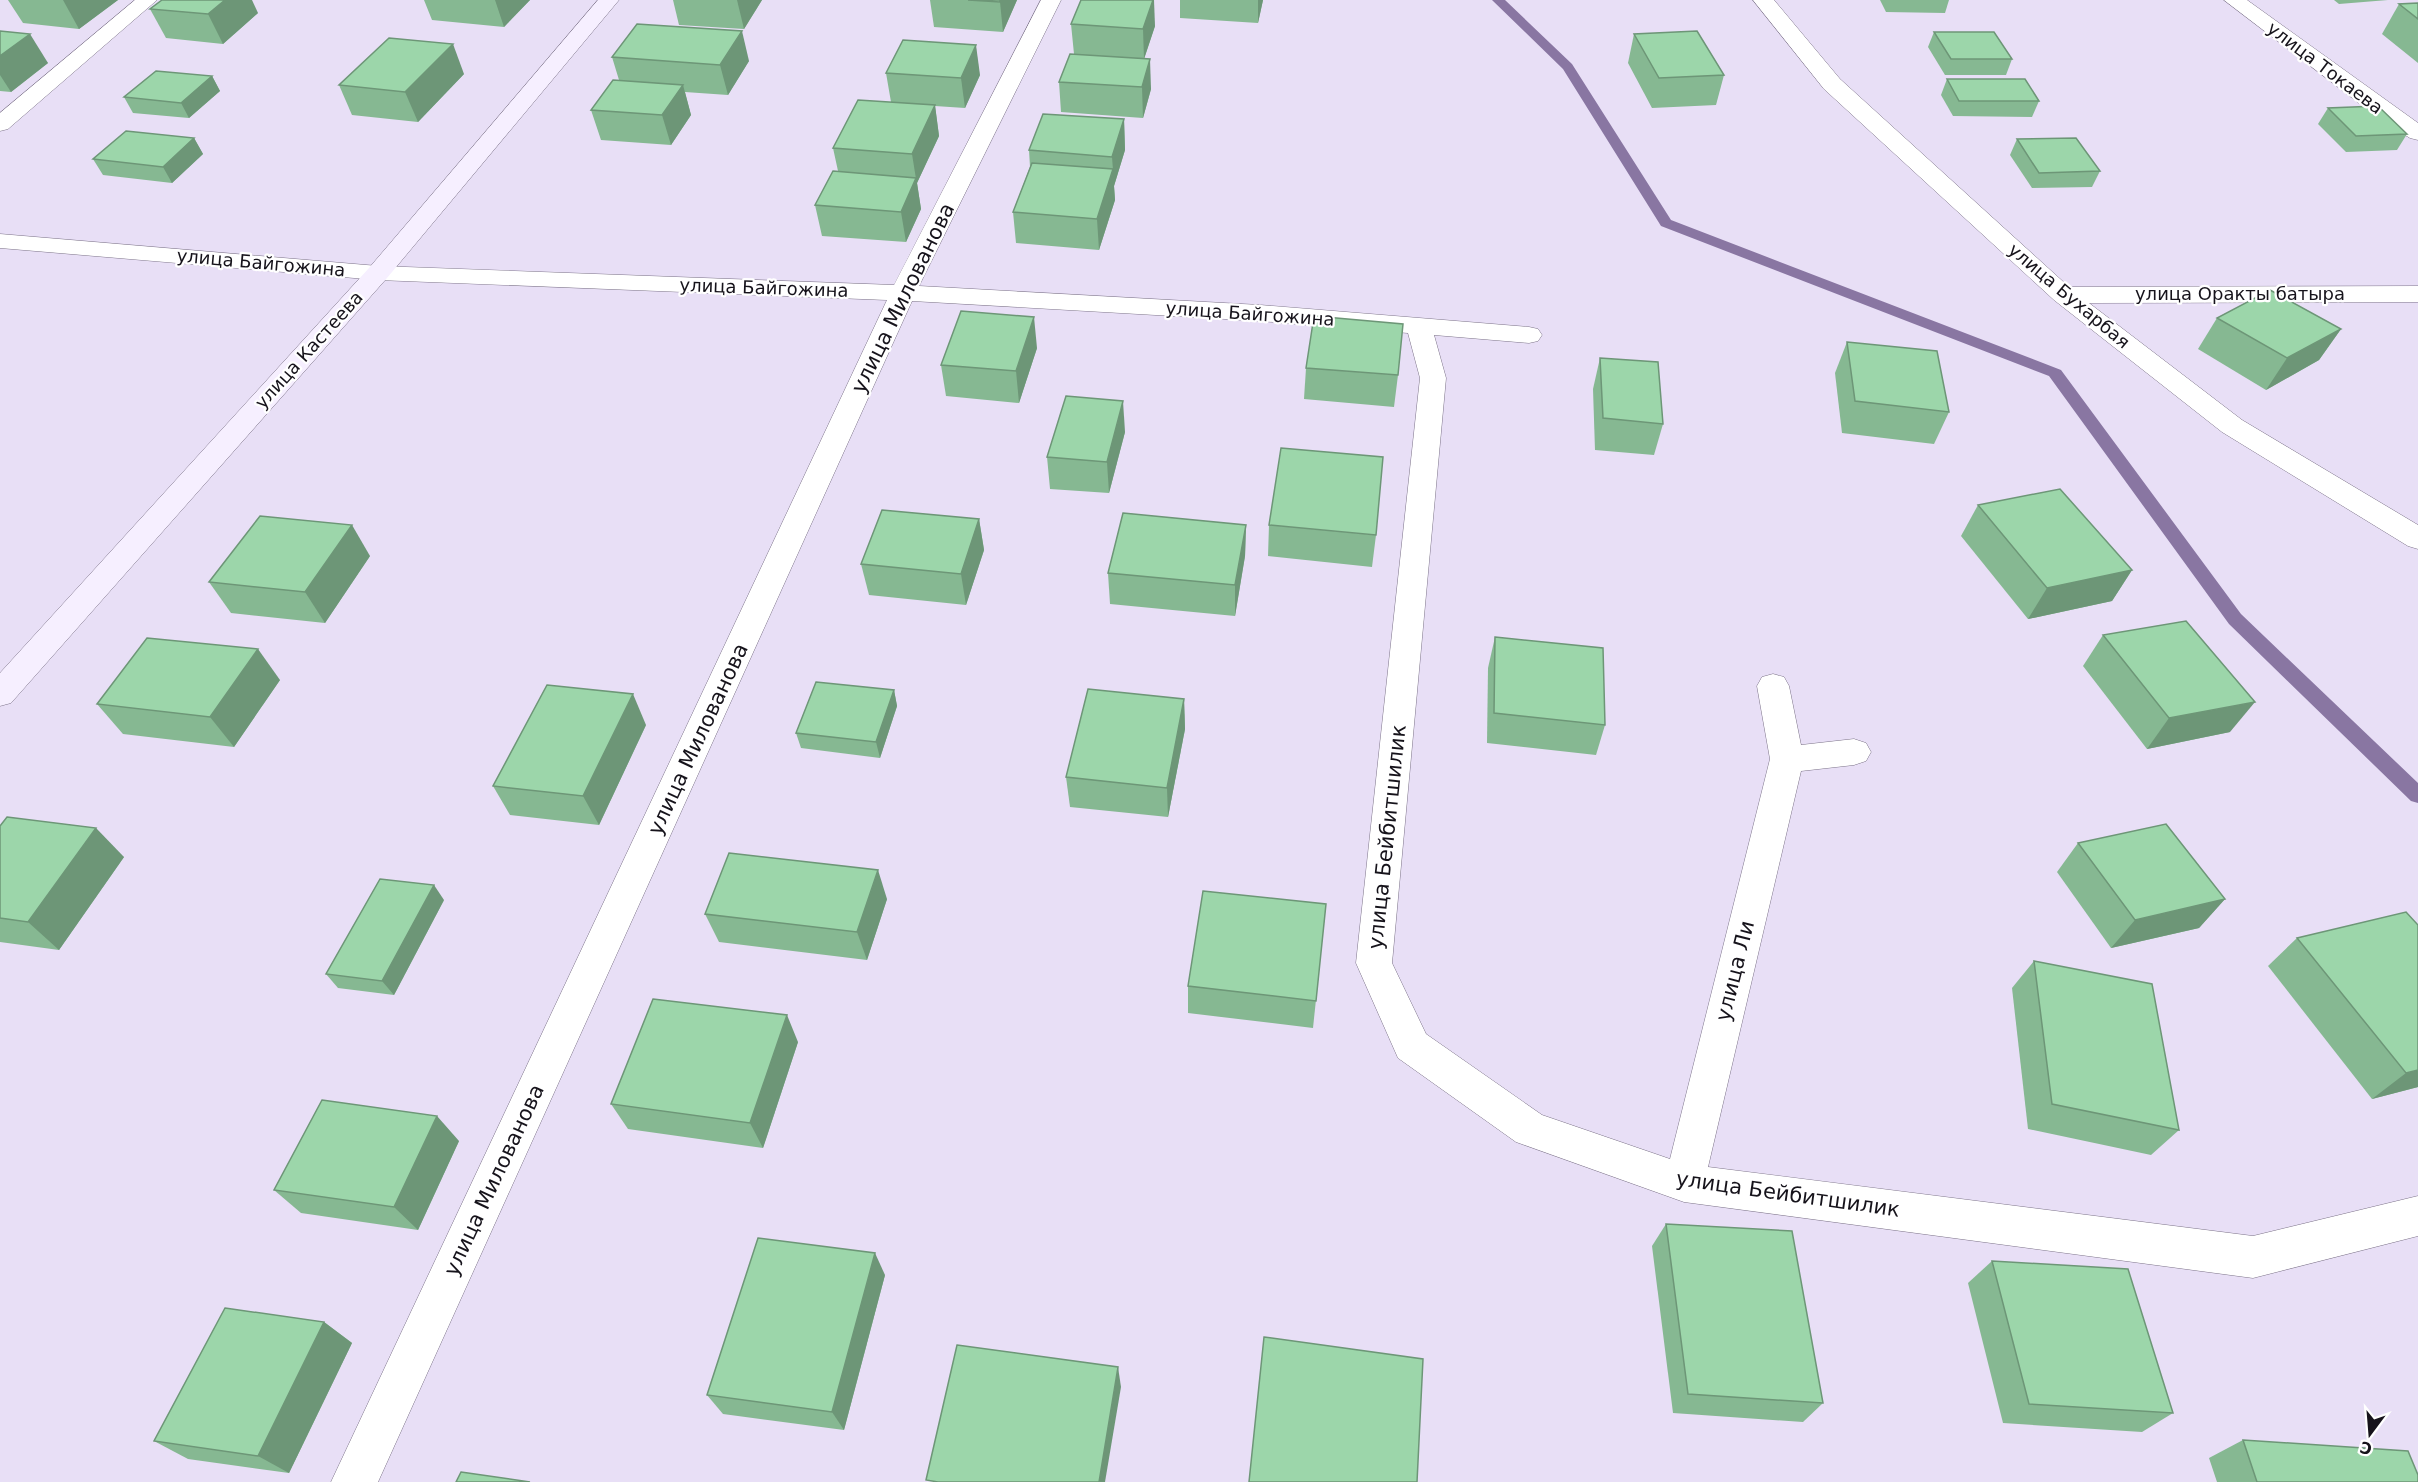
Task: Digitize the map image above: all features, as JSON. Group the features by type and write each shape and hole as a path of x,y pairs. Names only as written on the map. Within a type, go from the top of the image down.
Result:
{"street":[{"path":"0,124 147,0"},
{"name":"улица Кастеева","path":"0,694 378,273 609,0"},
{"name":"улица Милованова","path":"354,1482 903,294 1051,0"},
{"name":"улица Бухарбая","path":"1763,0 1832,84 2063,295 2232,426 2418,539"},
{"name":"улица Токаева","path":"2234,0 2392,118 2418,133"},
{"name":"улица Байгожина","path":"0,241 378,273 903,294 1260,313 1529,335"},
{"name":"улица Оракты батыра","path":"2063,295 2418,294"},
{"name":"улица Бейбитшилик","path":"1419,327 1433,378 1374,963 1412,1046 1530,1129 1684,1183 2253,1257 2418,1216"},
{"name":"улица Ли","path":"1684,1183 1786,759 1773,686"},
{"path":"1786,759 1854,752"}],"building":[{"path":"162,0 225,0 208,14 150,9"},
{"path":"968,0 1000,0 1000,2"},
{"path":"1081,0 1153,0 1143,29 1071,24"},
{"path":"2418,3 2418,19 2399,4"},
{"path":"637,24 742,31 720,65 612,57"},
{"path":"0,31 30,34 0,56"},
{"path":"1697,31 1724,75 1659,78 1634,34"},
{"path":"1934,32 1994,32 2012,59 1951,59"},
{"path":"389,38 453,44 405,92 339,85"},
{"path":"903,40 976,45 961,78 886,73"},
{"path":"1070,54 1150,59 1142,87 1059,82"},
{"path":"156,71 212,76 181,103 124,97"},
{"path":"1947,79 2025,79 2039,101 1959,101"},
{"path":"613,80 683,85 662,115 591,110"},
{"path":"858,100 935,105 912,154 833,148"},
{"path":"2378,106 2407,134 2356,136 2328,108"},
{"path":"1043,114 1124,119 1112,157 1029,150"},
{"path":"126,131 194,138 163,167 93,159"},
{"path":"2076,138 2100,171 2039,173 2017,139"},
{"path":"1032,163 1113,169 1097,219 1013,212"},
{"path":"833,171 916,178 901,212 815,205"},
{"path":"2270,290 2341,329 2287,358 2217,318"},
{"path":"961,311 1034,317 1016,371 941,365"},
{"path":"1314,316 1403,324 1398,375 1306,368"},
{"path":"1847,342 1937,351 1949,412 1855,401"},
{"path":"1600,358 1658,362 1663,424 1603,418"},
{"path":"1066,396 1123,401 1107,462 1047,457"},
{"path":"1281,448 1383,457 1376,535 1269,525"},
{"path":"2060,489 2132,570 2047,588 1978,505"},
{"path":"882,510 979,519 961,574 861,564"},
{"path":"1123,513 1246,525 1235,585 1108,573"},
{"path":"260,516 352,525 305,592 209,582"},
{"path":"2186,621 2255,702 2169,718 2103,635"},
{"path":"1495,637 1603,648 1605,725 1494,713"},
{"path":"147,638 258,649 210,717 97,704"},
{"path":"816,682 894,690 876,742 796,733"},
{"path":"547,685 633,694 583,796 493,786"},
{"path":"1088,689 1184,699 1167,788 1066,777"},
{"path":"7,817 96,828 28,922 0,918 0,826"},
{"path":"2166,824 2225,899 2135,920 2078,843"},
{"path":"729,853 878,870 857,932 705,914"},
{"path":"380,879 434,885 382,981 326,974"},
{"path":"1203,891 1326,904 1316,1001 1188,986"},
{"path":"2406,912 2418,925 2418,1070 2406,1073 2297,938"},
{"path":"2034,961 2152,984 2179,1130 2052,1104"},
{"path":"653,999 787,1015 750,1123 611,1104"},
{"path":"322,1100 437,1116 394,1207 274,1190"},
{"path":"1666,1224 1792,1231 1823,1403 1688,1394"},
{"path":"758,1238 875,1253 832,1412 707,1395"},
{"path":"1992,1261 2128,1269 2173,1413 2029,1404"},
{"path":"225,1308 324,1322 258,1456 154,1441"},
{"path":"1264,1337 1423,1359 1417,1482 1249,1482"},
{"path":"957,1345 1118,1367 1099,1482 938,1482 926,1480"},
{"path":"2243,1440 2408,1451 2418,1475 2418,1482 2257,1482"},
{"path":"461,1472 530,1482 456,1482"}],"waterway":[{"path":"1498,0 1568,67 1666,223 2055,373 2235,619 2418,795"}]}
